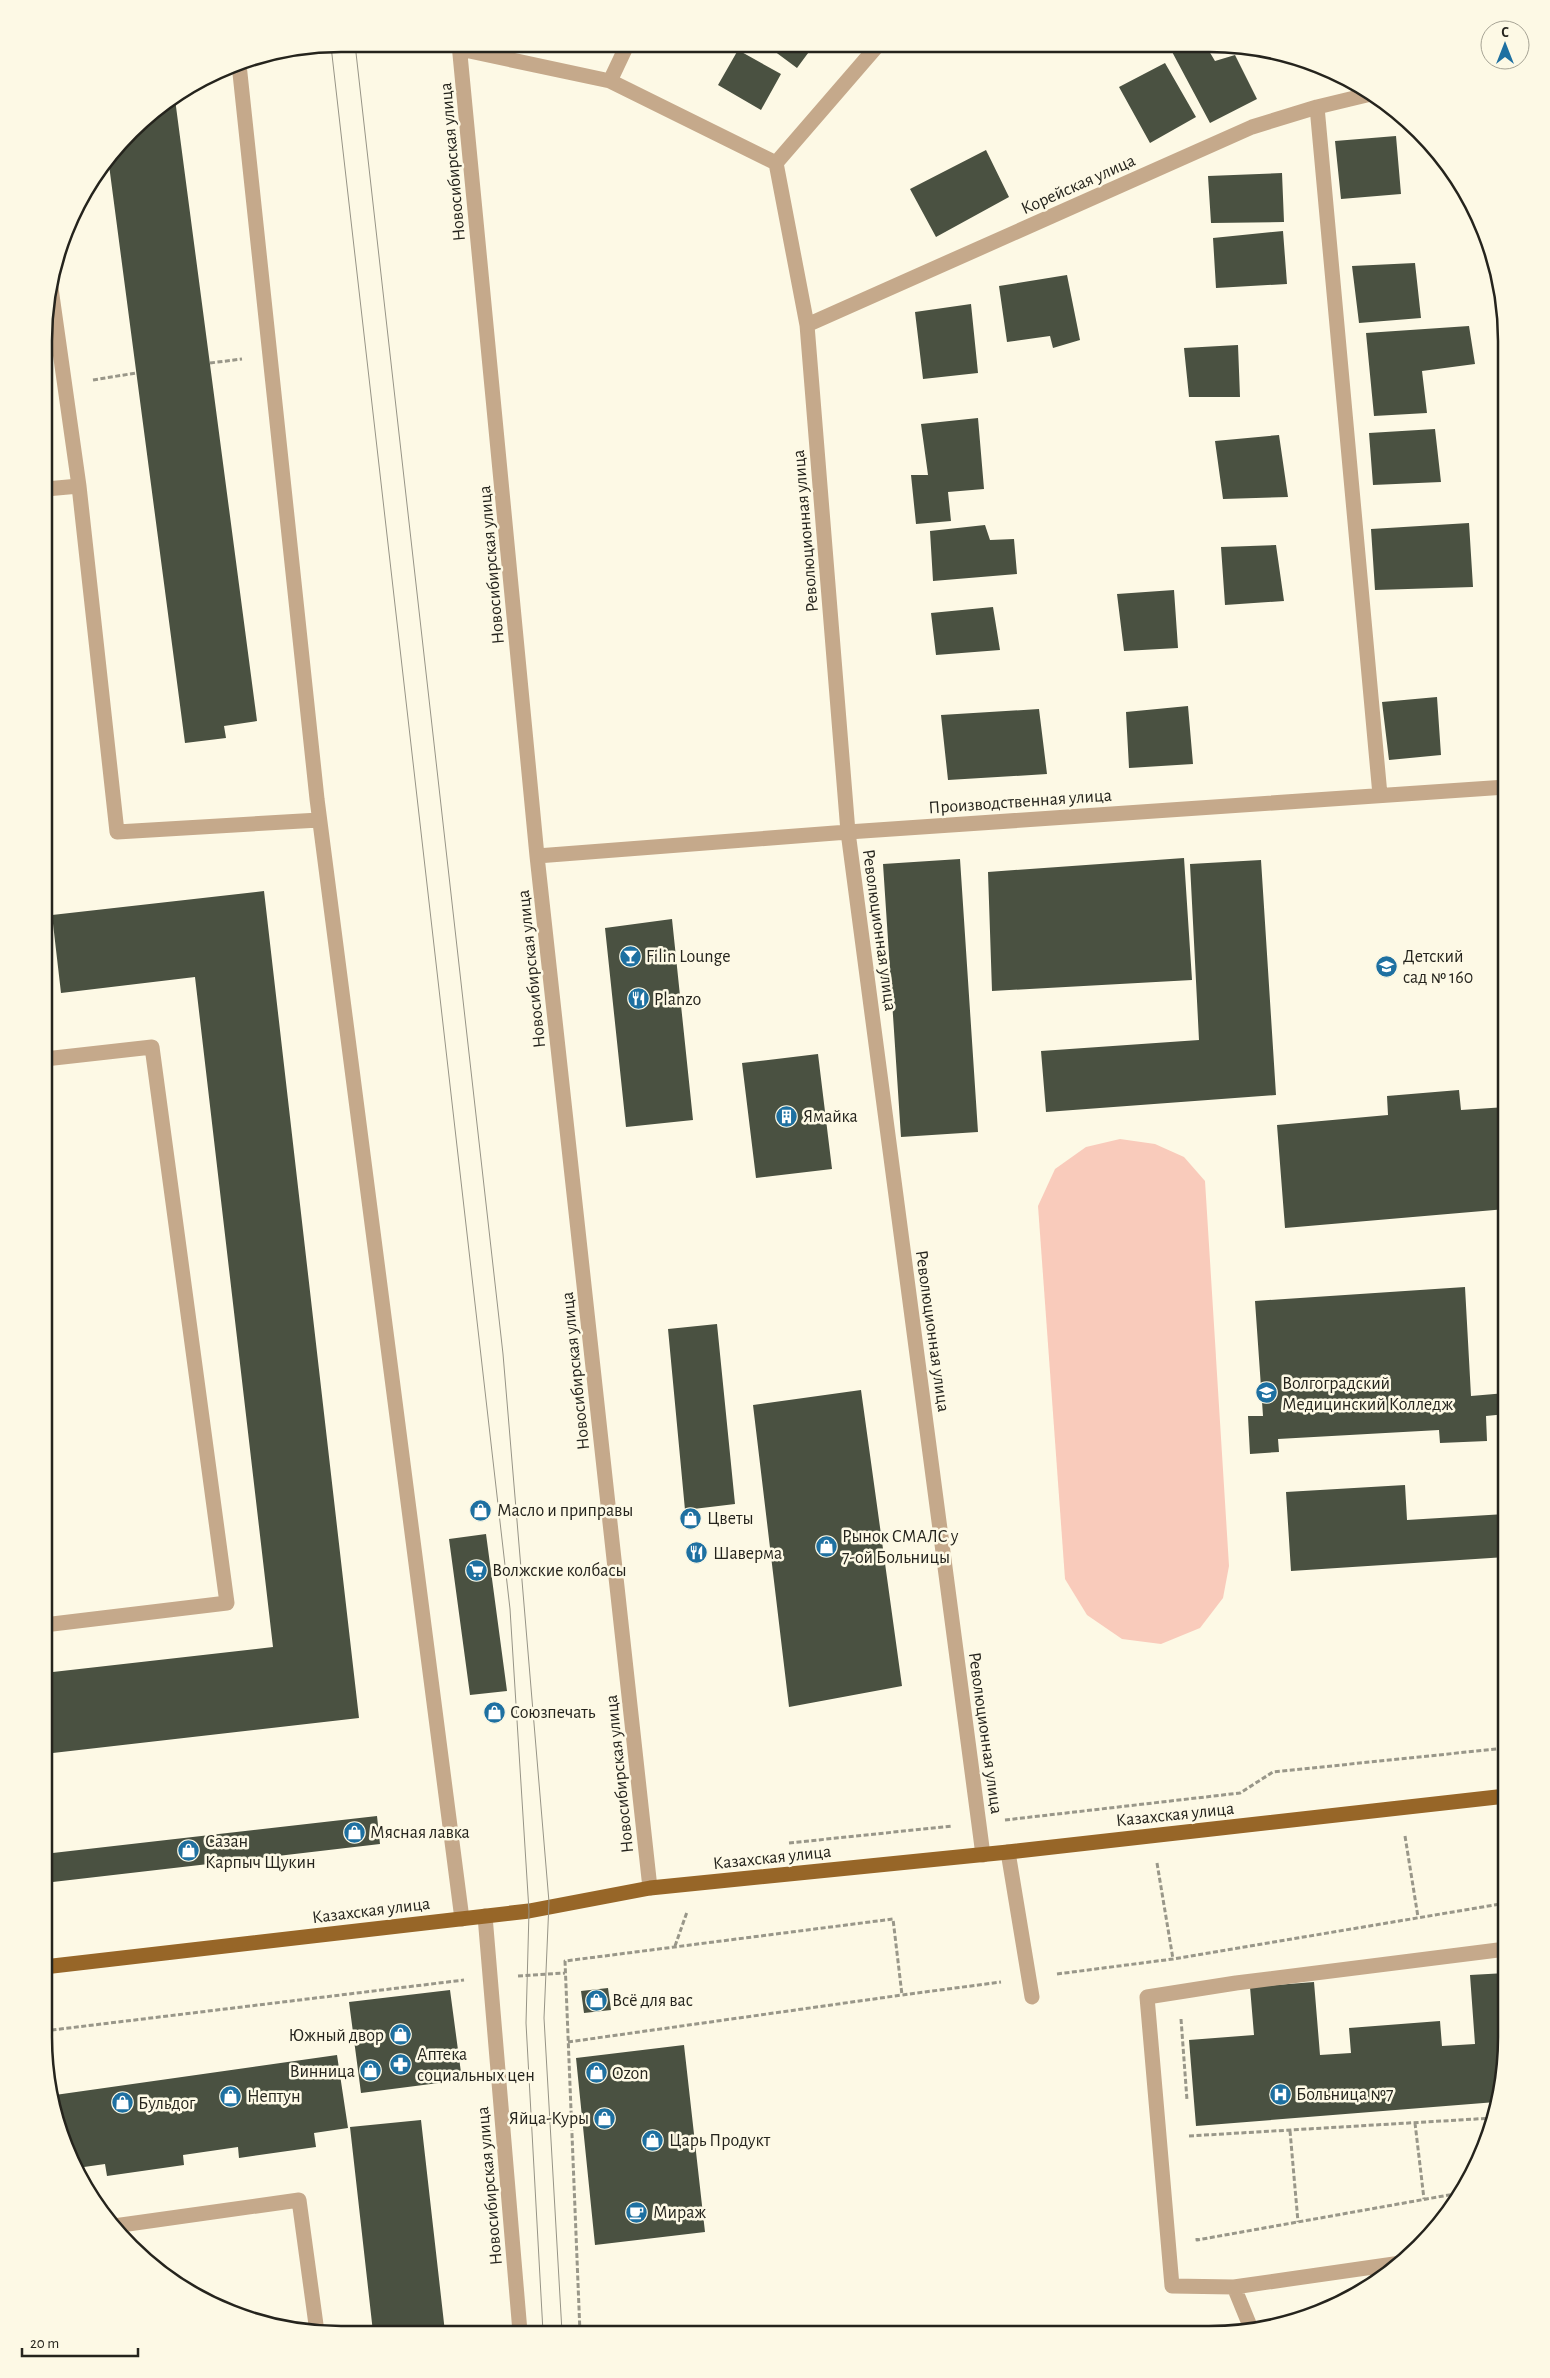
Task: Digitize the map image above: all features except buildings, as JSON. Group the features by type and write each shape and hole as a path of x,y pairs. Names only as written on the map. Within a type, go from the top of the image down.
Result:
{"main road":[{"name":"Казахская улица","path":"53,1966 549,1908 650,1888 983,1855 1498,1797"}],"street":[{"name":"Новосибирская улица","path":"461,53 538,856 650,1888"},
{"path":"486,53 610,82 776,163 871,53"},
{"path":"610,82 623,53"},
{"path":"240,71 319,820 462,1919"},
{"name":"Корейская улица","path":"807,325 1252,127 1317,107 1361,96"},
{"path":"1317,107 1380,795"},
{"name":"Революционная улица","path":"776,163 807,325 848,832 983,1855"},
{"path":"54,312 79,486 117,832 319,820"},
{"path":"53,488 79,486"},
{"name":"Производственная улица","path":"538,856 848,832 1498,788"},
{"path":"53,1058 152,1047 227,1603 53,1624"},
{"path":"1008,1852 1032,1997"},
{"name":"Новосибирская улица","path":"486,1916 520,2326"},
{"path":"1385,2265 1234,2287 1172,2286 1147,1997 1498,1951"},
{"path":"122,2225 299,2200 316,2324"},
{"path":"1234,2287 1249,2323"}],"path":[{"path":"64,384 136,373"},
{"path":"787,1844 1240,1793 1273,1772 1498,1749"},
{"path":"1400,1808 1418,1918"},
{"path":"1153,1836 1173,1959"},
{"path":"568,2042 1173,1959 1498,1903"},
{"path":"580,2326 565,1961 893,1919 902,1995"},
{"path":"508,1977 565,1973"},
{"path":"53,2030 438,1981"},
{"path":"1179,1992 1187,2108"},
{"path":"1189,2136 1486,2118"},
{"path":"1415,2123 1424,2200"},
{"path":"1189,2127 1190,2146"},
{"path":"1290,2131 1298,2222"},
{"path":"1196,2231 1197,2240 1450,2195"}],"shaded area":[{"path":"1120,1139 1155,1144 1184,1157 1205,1181 1229,1566 1223,1598 1200,1628 1161,1644 1122,1639 1087,1615 1065,1579 1038,1206 1055,1169 1086,1147"}],"tram line":[{"path":"332,53 510,1609 529,1911 526,2023 543,2326"},
{"path":"356,53 503,1354 549,1902 544,2018 562,2326"}],"place":[{"name":"Filin Lounge","path":"630,956"},
{"name":"Детский сад № 160","path":"1387,966"},
{"name":"Planzo","path":"638,999"},
{"name":"Ямайка","path":"787,1116"},
{"name":"Волгоградский Медицинский Колледж","path":"1266,1393"},
{"name":"Масло и приправы","path":"481,1510"},
{"name":"Цветы","path":"691,1518"},
{"name":"Рынок СМАЛС у 7-ой Больницы","path":"826,1546"},
{"name":"Шаверма","path":"697,1553"},
{"name":"Волжские колбасы","path":"476,1570"},
{"name":"Союзпечать","path":"494,1712"},
{"name":"Мясная лавка","path":"354,1832"},
{"name":"Сазан Карпыч Щукин","path":"189,1851"},
{"name":"Всё для вас","path":"596,2000"},
{"name":"Южный двор","path":"400,2035"},
{"name":"Аптека социальных цен","path":"401,2064"},
{"name":"Винница","path":"371,2071"},
{"name":"Ozon","path":"596,2073"},
{"name":"Больница №7","path":"1280,2094"},
{"name":"Нептун","path":"231,2096"},
{"name":"Бульдог","path":"122,2103"},
{"name":"Яйца-Куры","path":"605,2118"},
{"name":"Царь Продукт","path":"653,2140"},
{"name":"Мираж","path":"637,2212"}]}
